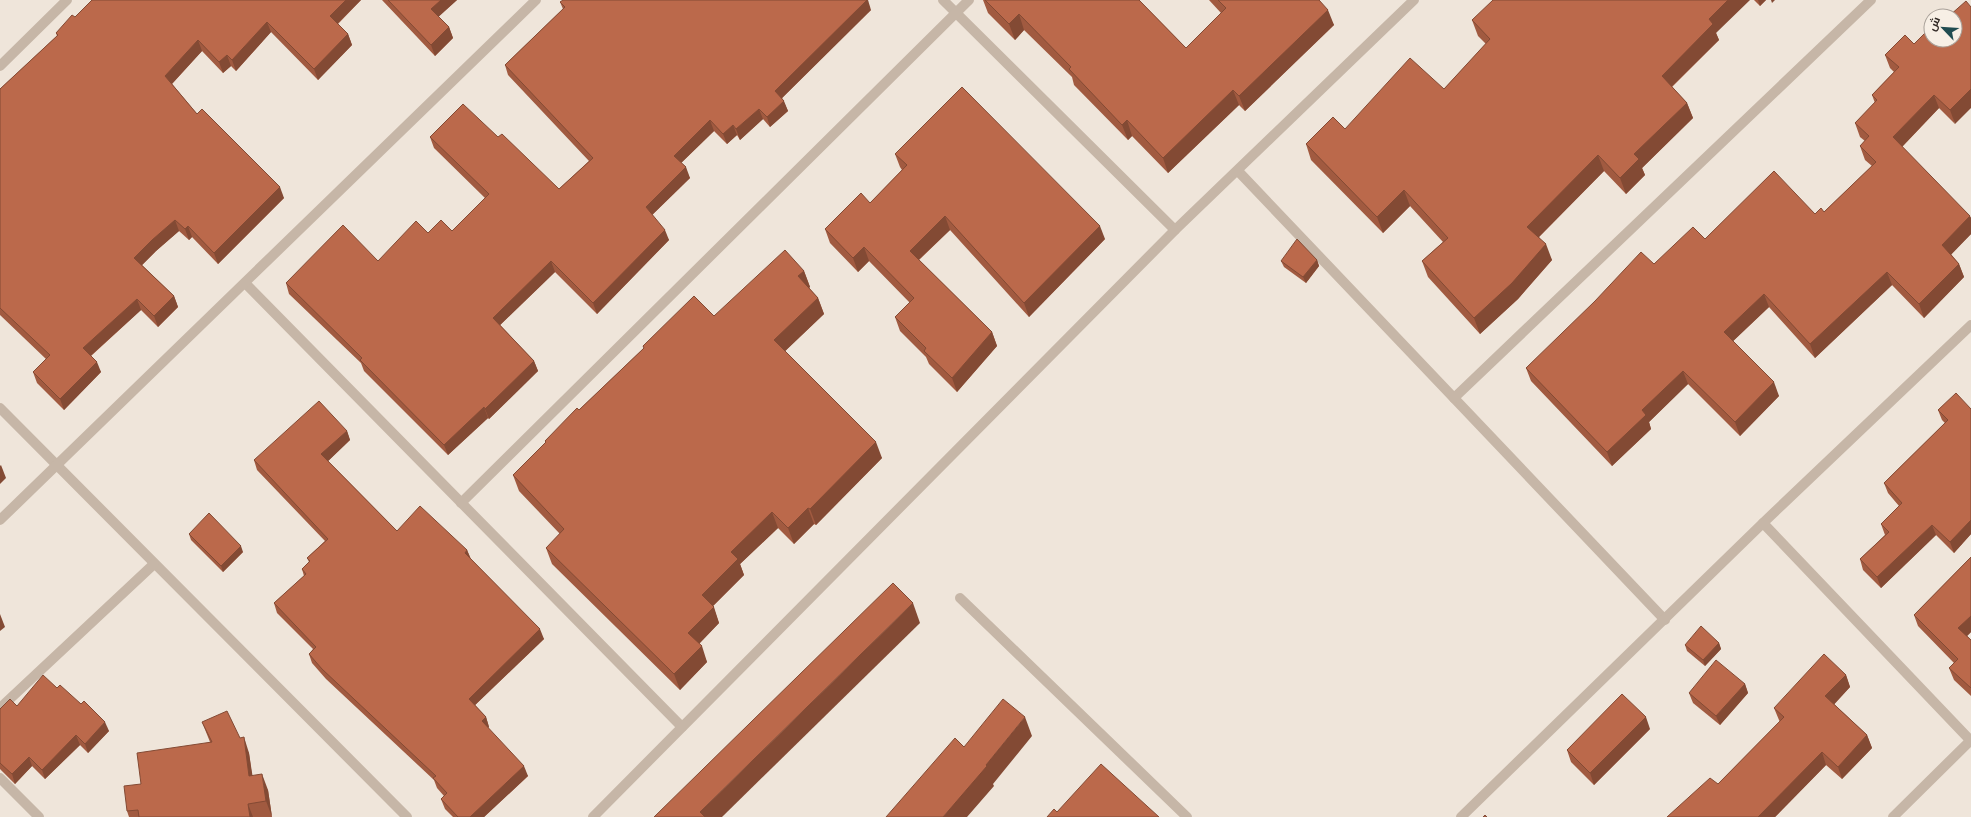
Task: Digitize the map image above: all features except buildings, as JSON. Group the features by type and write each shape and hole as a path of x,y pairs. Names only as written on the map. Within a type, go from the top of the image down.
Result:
{"street":[{"path":"0,66 67,0"},
{"path":"0,520 536,0"},
{"path":"943,0 1175,230"},
{"path":"461,502 969,0"},
{"path":"593,817 1175,230 1414,0"},
{"path":"1454,398 1871,0"},
{"path":"1238,171 1665,620"},
{"path":"245,283 682,727"},
{"path":"1461,817 1763,523 1971,325"},
{"path":"0,408 407,817"},
{"path":"1763,523 1971,741 1893,817"},
{"path":"0,708 154,564"},
{"path":"960,598 1187,817"},
{"path":"0,778 39,817"}]}
